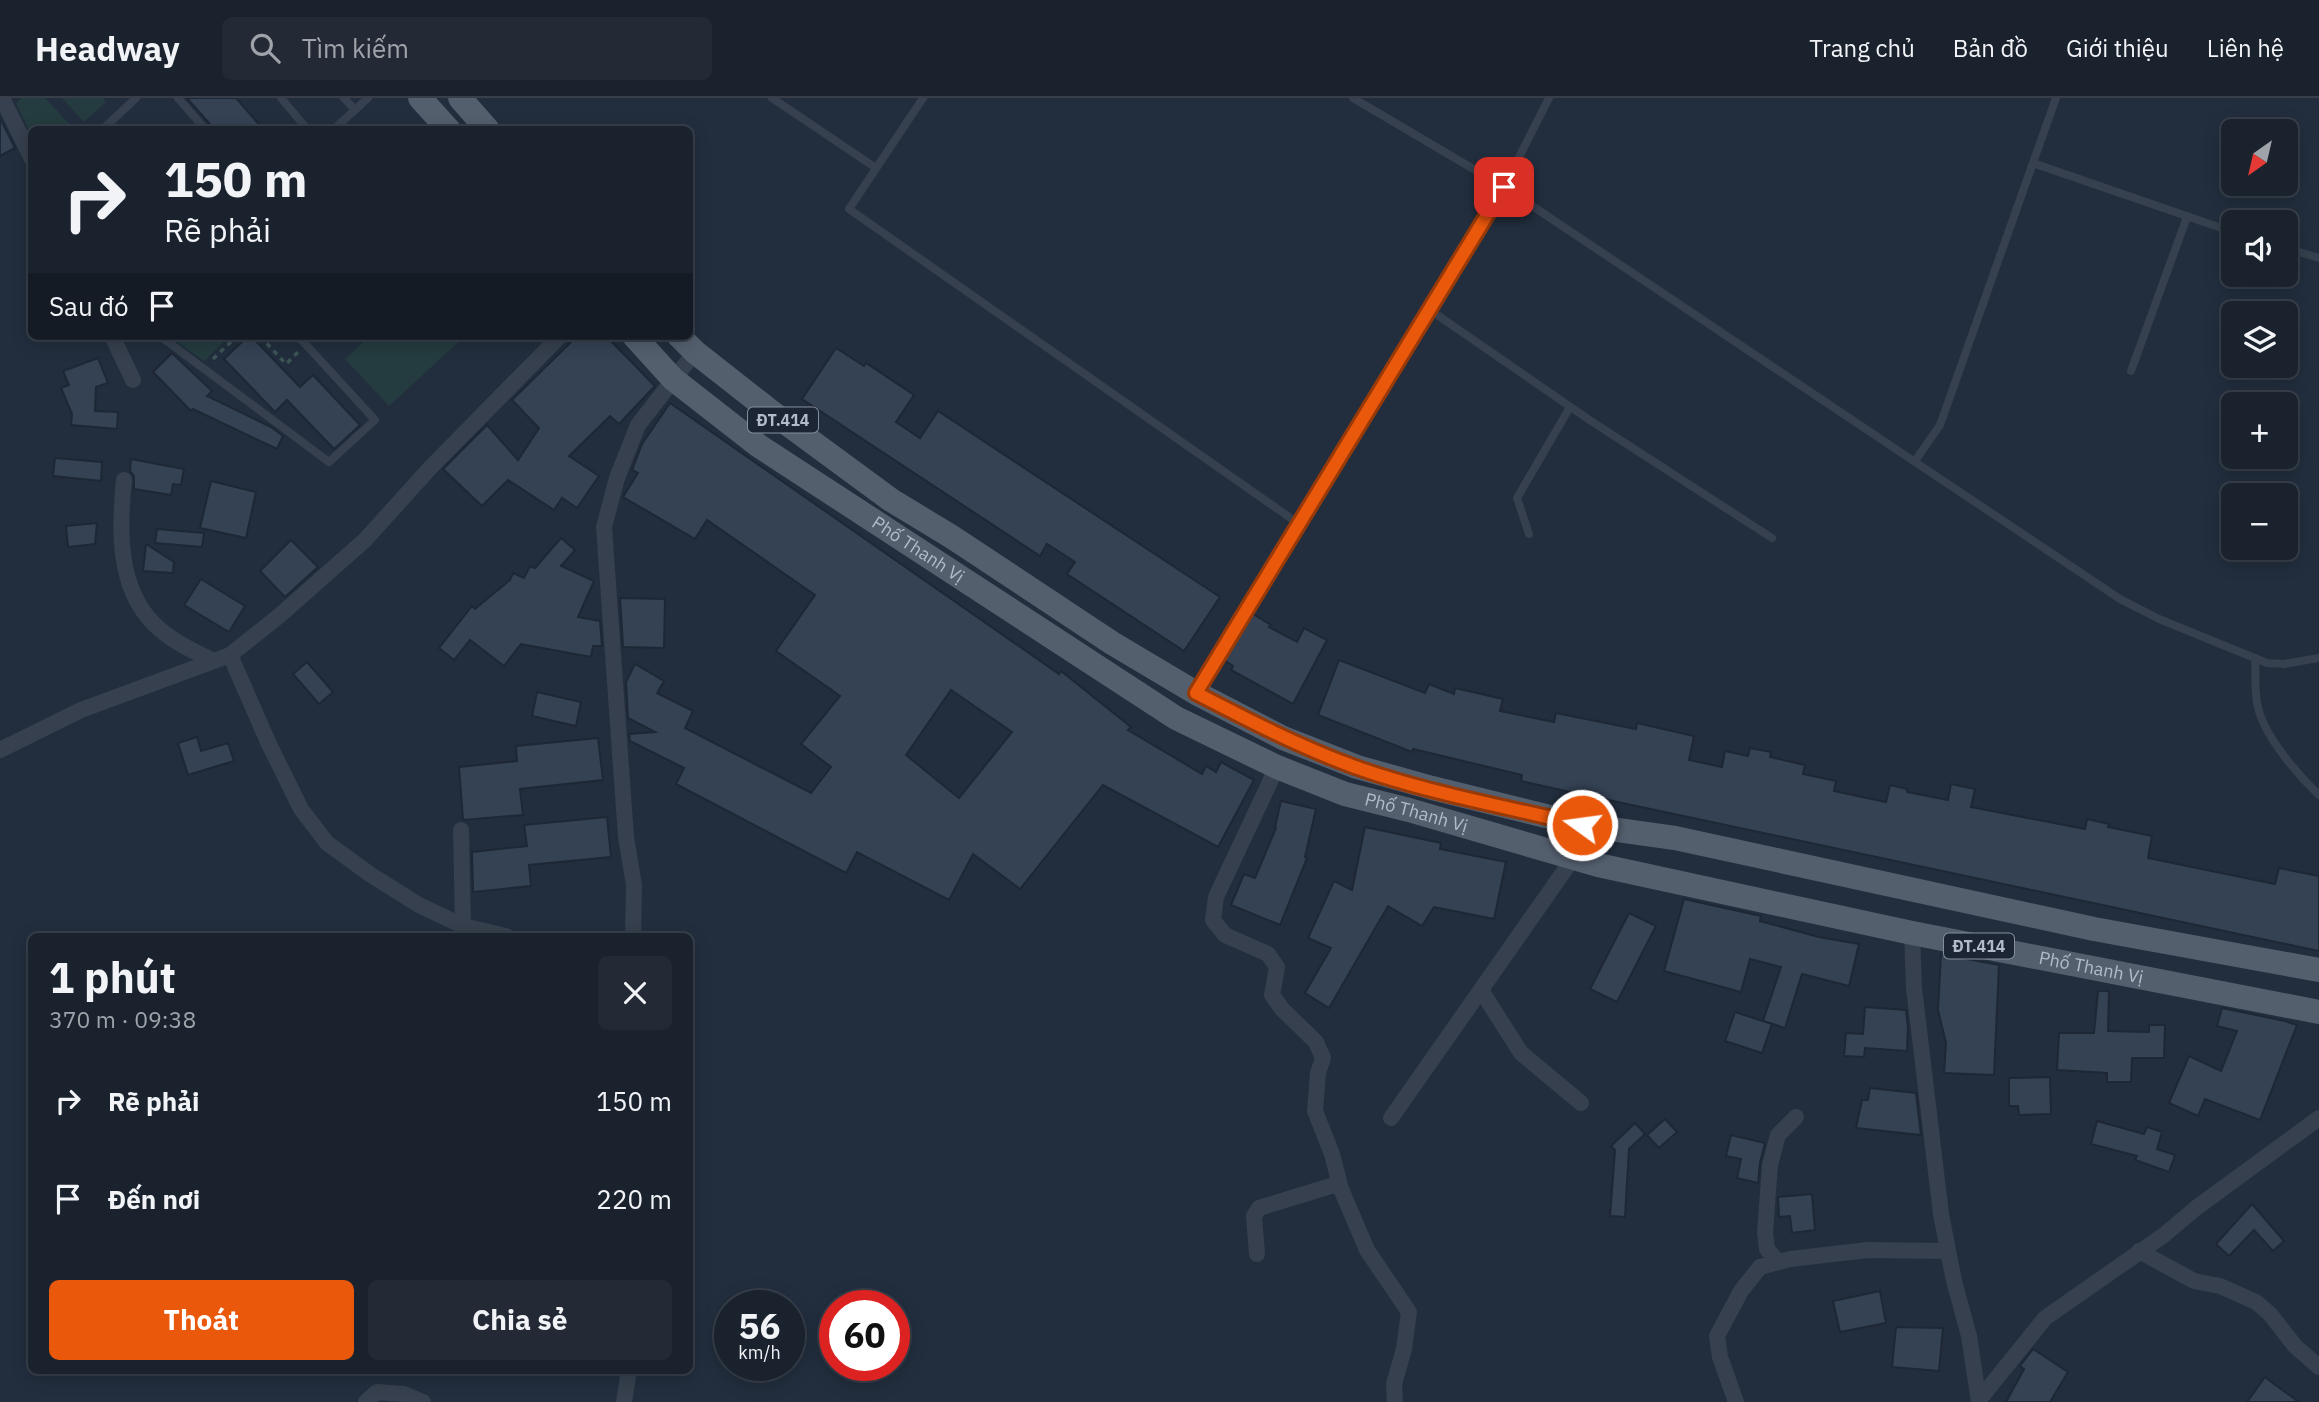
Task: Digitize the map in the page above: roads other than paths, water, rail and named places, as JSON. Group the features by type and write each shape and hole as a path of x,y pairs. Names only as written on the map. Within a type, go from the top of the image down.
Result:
{"main road":[{"path":"420,98 445,126"},
{"path":"460,98 484,126"},
{"name":"Phố Thanh Vị","path":"638,340 673,379 759,446 1176,718 1277,767 1345,794 1598,865 1912,933 2319,1012"},
{"name":"Phố Thanh Vị","path":"687,344 891,500 1112,643 1196,693 1283,738 1357,767 1582,825 1675,838 2094,929 2319,970"}],"street":[{"path":"2,98 28,151"},
{"path":"114,340 133,380"},
{"path":"0,750 81,710 222,658 279,616 365,540 430,468 556,340"},
{"path":"633,933 634,885 626,837 604,527 617,478 638,425 673,379 687,344"},
{"path":"124,480 120,540 135,600 154,624 181,645 222,658 301,810 327,843 419,905 463,926 493,933"},
{"path":"1277,767 1216,897 1213,920 1225,935 1268,954 1276,967 1272,995 1282,1009 1316,1042 1322,1058 1315,1111 1332,1154 1341,1189 1367,1250 1409,1312 1404,1349 1394,1384 1395,1402"},
{"path":"461,830 463,926"},
{"path":"1391,1118 1574,857"},
{"path":"1912,933 1920,1046 1947,1251 1969,1336 1979,1401"},
{"path":"1481,990 1521,1054 1581,1103"},
{"path":"1778,1262 1767,1249 1765,1232 1770,1165 1779,1135 1797,1116"},
{"path":"1979,1401 2045,1318 2319,1118"},
{"path":"1257,1254 1254,1216 1259,1208 1334,1185 1341,1189"},
{"path":"1736,1402 1720,1357 1717,1336 1741,1291 1760,1267 1778,1262 1868,1250 1947,1251"},
{"path":"2140,1251 2194,1281 2220,1286 2256,1302 2270,1314 2295,1346 2319,1367"},
{"path":"624,1402 628,1374"},
{"path":"366,1402 377,1392 404,1394 423,1402"}],"lane":[{"path":"107,126 136,98"},
{"path":"178,98 202,126"},
{"path":"281,98 305,126"},
{"path":"344,98 355,110"},
{"path":"337,126 368,98"},
{"path":"772,98 876,168"},
{"path":"923,98 849,209 1299,524"},
{"path":"1353,98 1504,187 2120,599 2159,620 2267,663 2284,664 2319,658"},
{"path":"1196,693 1504,187 1549,98"},
{"path":"1915,461 1940,425 2056,98"},
{"path":"2033,163 2221,228"},
{"path":"2131,371 2187,217"},
{"path":"2298,252 2319,258"},
{"path":"1430,310 1570,407 1772,538"},
{"path":"165,340 329,462 374,420 302,340"},
{"path":"1529,534 1517,498 1570,407"},
{"path":"2255,659 2258,709 2273,740 2299,777 2319,795"}]}
